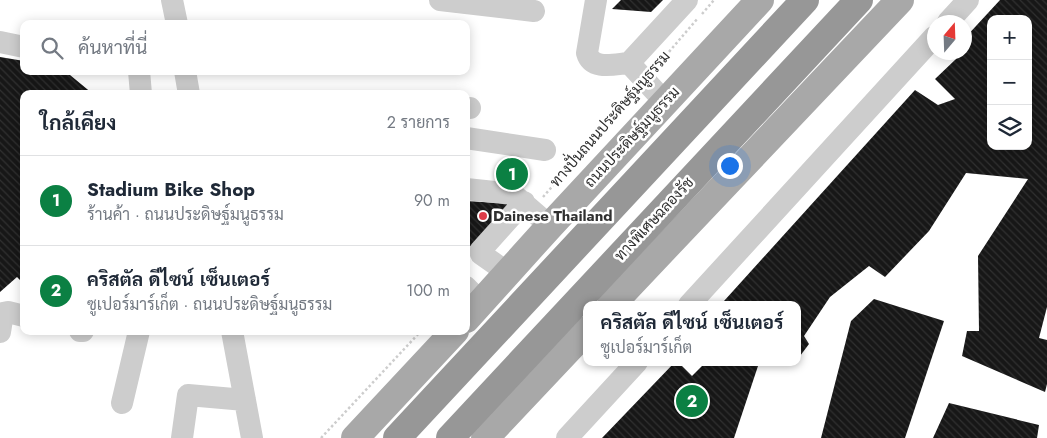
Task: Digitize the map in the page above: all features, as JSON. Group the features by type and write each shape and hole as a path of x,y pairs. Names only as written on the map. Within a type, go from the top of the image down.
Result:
{"highway":[{"path":"397,438 805,0"},
{"name":"ทางพิเศษฉลองรัช","path":"450,438 859,0"}],"main road":[{"name":"ถนนประดิษฐ์มนูธรรม","path":"471,303 508,273 535,213 665,102 760,0"},
{"path":"615,301 900,0"},
{"path":"485,438 583,334"},
{"path":"355,438 451,335"}],"street":[{"path":"172,0 176,20"},
{"path":"440,0 534,11"},
{"path":"596,0 587,53 589,59 595,64 603,65 629,63 687,0"},
{"path":"954,15 968,0"},
{"path":"0,42 20,46"},
{"path":"693,301 927,45"},
{"path":"629,63 665,102"},
{"path":"139,75 140,90"},
{"path":"186,75 189,90"},
{"path":"470,139 545,150"},
{"path":"470,189 513,194 535,213 480,250 481,254 508,273"},
{"path":"0,332 3,313 8,312 20,315"},
{"path":"122,403 138,335"},
{"path":"233,335 252,438"},
{"path":"567,438 633,366"},
{"path":"182,438 188,395 245,400"}],"path":[{"name":"ทางปั่นถนนประดิษฐ์มนูธรรม","path":"535,213 714,0"},
{"path":"320,438 417,335"}],"building":[{"path":"621,0 663,0 651,12 612,9"},
{"path":"1000,0 1047,0 1047,307 1039,338 1047,340 1047,384 1045,392 962,356 967,331 979,331 978,256 1028,179 966,173 929,231 885,277 869,266 830,297 804,336 809,344 801,355 801,301 724,301 915,90 938,105 955,99 935,79 955,60 972,60 972,30"},
{"path":"0,57 20,60 20,75 70,75 88,90 20,90 20,280 17,277 0,292"},
{"name":"Dainese Thailand","path":"470,201 512,204 470,247"},
{"path":"874,299 944,321 905,438 821,438 851,321"},
{"path":"671,366 758,366 734,438 602,438"},
{"path":"949,403 1039,425 1037,438 933,438"}],"place":[{"name":"Stadium Bike Shop","path":"512,174"},
{"name":"Dainese Thailand","path":"483,216"},
{"name":"คริสตัล ดีไซน์ เซ็นเตอร์","path":"692,401"}]}
